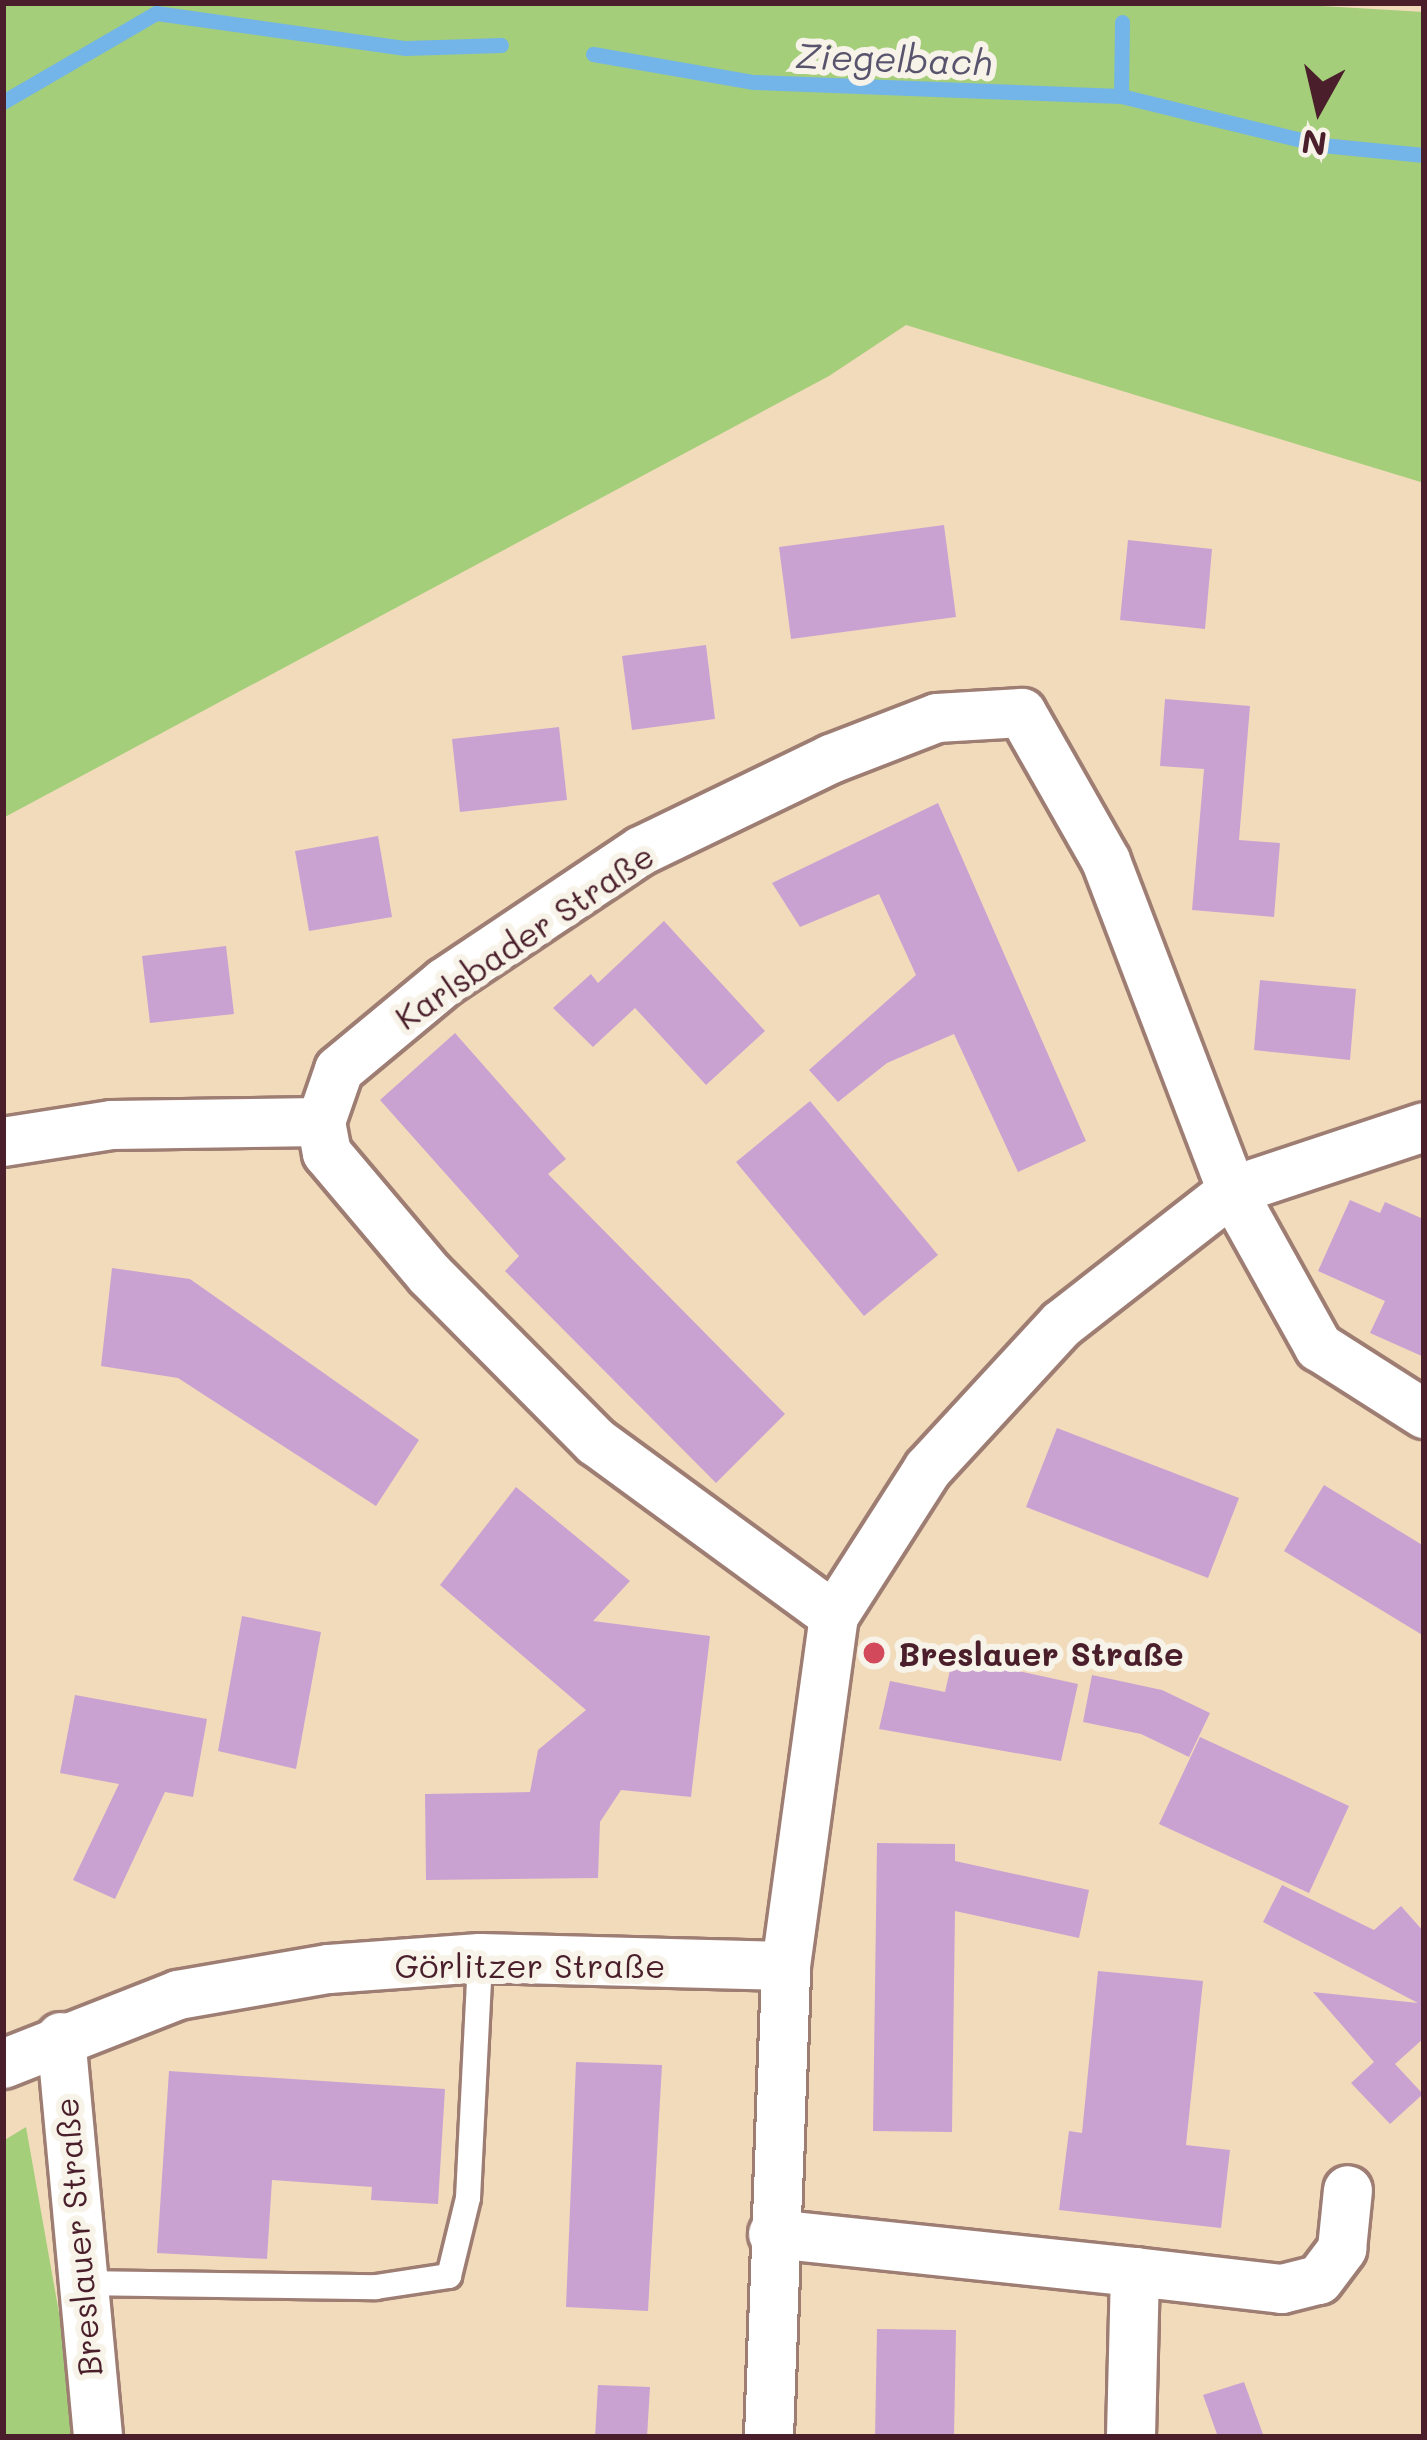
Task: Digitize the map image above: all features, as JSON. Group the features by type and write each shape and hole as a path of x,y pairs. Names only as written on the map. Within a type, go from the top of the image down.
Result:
{"street":[{"name":"Karlsbader Straße","path":"321,1122 339,1070 445,982 641,851 831,759 937,718 1022,713 1106,861 1232,1191"},
{"path":"3,1142 112,1125 321,1122 327,1153 430,1275 596,1442 834,1616"},
{"path":"769,2437 786,1966 834,1616 928,1469 1062,1324 1232,1191 1424,1127"},
{"path":"1232,1191 1319,1347 1424,1414"},
{"name":"Görlitzer Straße","path":"3,2064 178,1995 329,1969 480,1958 786,1966"},
{"name":"Breslauer Straße","path":"61,2038 79,2283 98,2437"},
{"path":"773,2234 1282,2289 1319,2280 1342,2249 1348,2190"},
{"path":"1131,2437 1135,2272"}],"lane":[{"path":"79,2283 376,2288 449,2276 468,2198 480,1958"}],"green space":[{"path":"3,3 1271,3 1424,12 1424,483 906,325 829,376 3,818"},
{"path":"26,2127 81,2437 3,2437 3,2141"}],"building":[{"path":"944,525 956,617 791,639 779,547"},
{"path":"1128,540 1212,549 1205,629 1120,620"},
{"path":"706,645 715,719 632,730 622,656"},
{"path":"1165,699 1250,706 1239,840 1280,843 1274,917 1192,910 1204,769 1160,766"},
{"path":"559,727 567,800 460,812 452,739"},
{"path":"938,803 1086,1141 1018,1172 954,1034 887,1063 838,1102 809,1070 916,975 879,894 800,927 772,883"},
{"path":"378,836 392,917 309,931 295,851"},
{"path":"664,921 765,1031 706,1085 635,1008 593,1047 553,1008 591,974 598,983"},
{"path":"226,946 234,1014 150,1023 142,956"},
{"path":"1260,980 1356,989 1350,1060 1254,1050"},
{"path":"455,1033 566,1159 548,1174 785,1414 716,1483 505,1271 519,1256 380,1100"},
{"path":"810,1101 938,1255 864,1316 736,1162"},
{"path":"1350,1200 1380,1213 1385,1202 1421,1218 1424,1212 1424,1357 1370,1333 1385,1301 1318,1271"},
{"path":"112,1268 190,1279 419,1440 376,1506 178,1378 101,1366"},
{"path":"1057,1428 1239,1498 1208,1578 1026,1507"},
{"path":"1324,1485 1424,1546 1424,1636 1284,1551"},
{"path":"516,1487 630,1581 593,1621 710,1636 691,1797 621,1790 600,1822 598,1878 426,1880 425,1794 530,1792 538,1750 586,1710 440,1585"},
{"path":"242,1616 321,1632 296,1769 218,1751"},
{"path":"953,1657 1078,1684 1061,1761 879,1729 890,1681 945,1692"},
{"path":"1092,1675 1162,1690 1210,1713 1189,1757 1141,1734 1083,1722"},
{"path":"75,1695 207,1719 193,1797 165,1792 115,1899 73,1880 119,1784 60,1773"},
{"path":"1200,1737 1349,1806 1309,1893 1159,1824"},
{"path":"877,1843 955,1844 955,1861 1089,1890 1079,1938 955,1911 952,2132 873,2131"},
{"path":"1282,1885 1374,1930 1401,1906 1424,1932 1424,2038 1395,2064 1423,2094 1390,2124 1351,2083 1374,2062 1313,1992 1418,2003 1263,1922"},
{"path":"1098,1971 1203,1981 1186,2145 1230,2150 1221,2228 1059,2210 1069,2131 1082,2133"},
{"path":"576,2062 662,2065 648,2311 566,2307"},
{"path":"169,2071 445,2089 438,2204 371,2200 372,2187 272,2180 267,2259 157,2253"},
{"path":"877,2329 956,2330 954,2437 875,2437"},
{"path":"1244,2382 1264,2437 1218,2437 1203,2395"},
{"path":"598,2385 650,2387 647,2437 595,2437"}],"waterway":[{"name":"Ziegelbach","path":"3,102 156,13 406,48 501,45"},
{"name":"Ziegelbach","path":"1121,96 1122,22"},
{"name":"Ziegelbach","path":"593,54 754,82 1121,96 1322,145 1424,155"}],"place":[{"name":"Breslauer Straße","path":"874,1653"}]}
